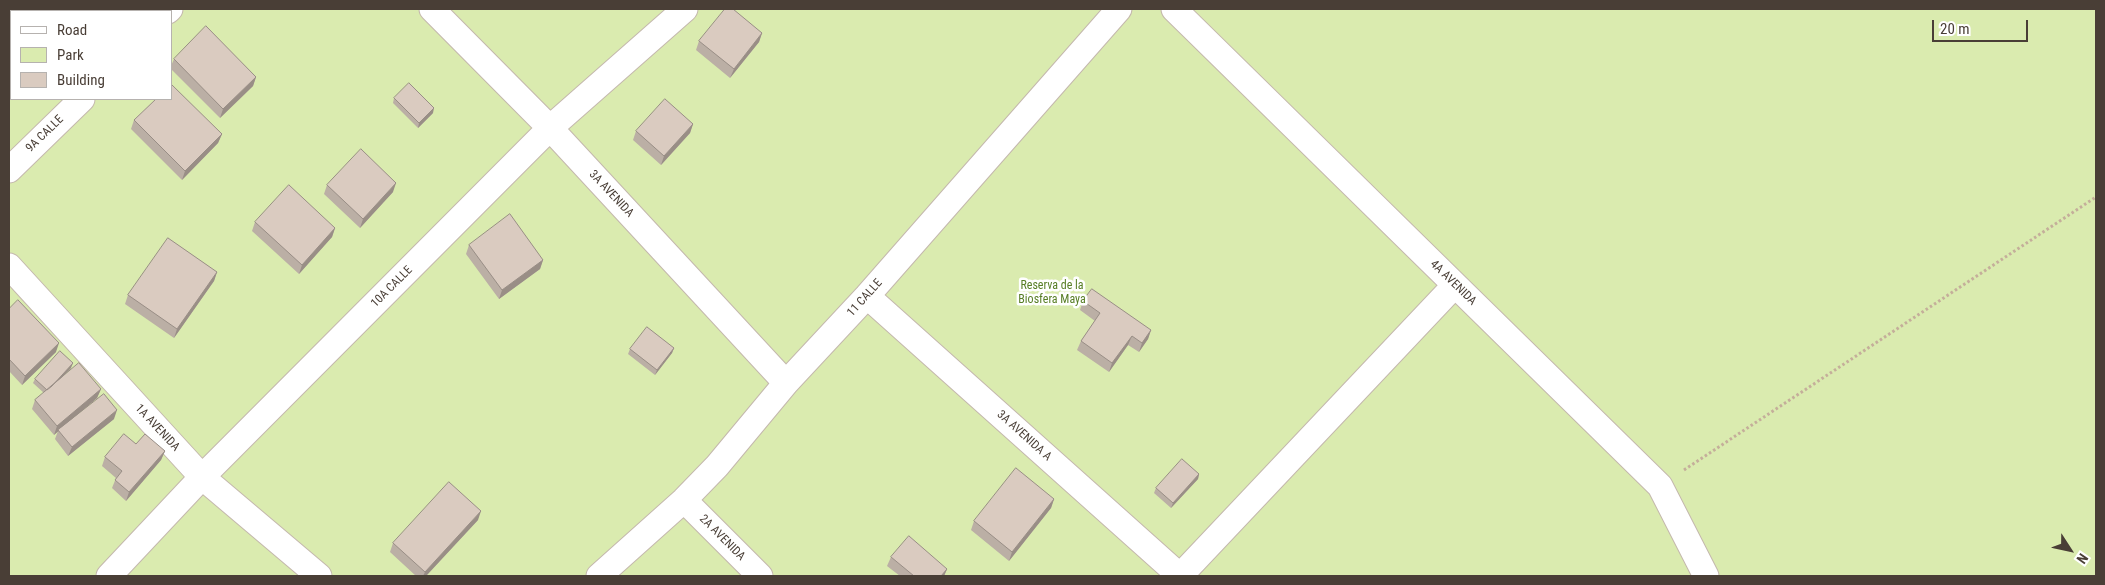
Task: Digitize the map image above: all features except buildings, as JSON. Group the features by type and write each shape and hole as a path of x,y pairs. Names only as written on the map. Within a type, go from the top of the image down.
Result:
{"street":[{"name":"3A AVENIDA","path":"432,9 550,128 786,383"},
{"name":"10A CALLE","path":"109,576 202,477 550,128 685,9"},
{"name":"11 CALLE","path":"599,576 684,500 717,466 786,383 867,296 1119,9"},
{"name":"4A AVENIDA","path":"1174,9 1660,486 1706,576"},
{"name":"9A CALLE","path":"9,170 81,100"},
{"name":"1A AVENIDA","path":"9,266 202,477 319,576"},
{"path":"1180,576 1455,285"},
{"name":"3A AVENIDA A","path":"867,296 1180,576"},
{"name":"2A AVENIDA","path":"684,500 760,576"}],"path":[{"path":"1660,486 2096,197"}],"green space":[{"name":"Reserva de la Biosfera Maya","path":"9,9 2096,9 2096,576 9,576"}]}
